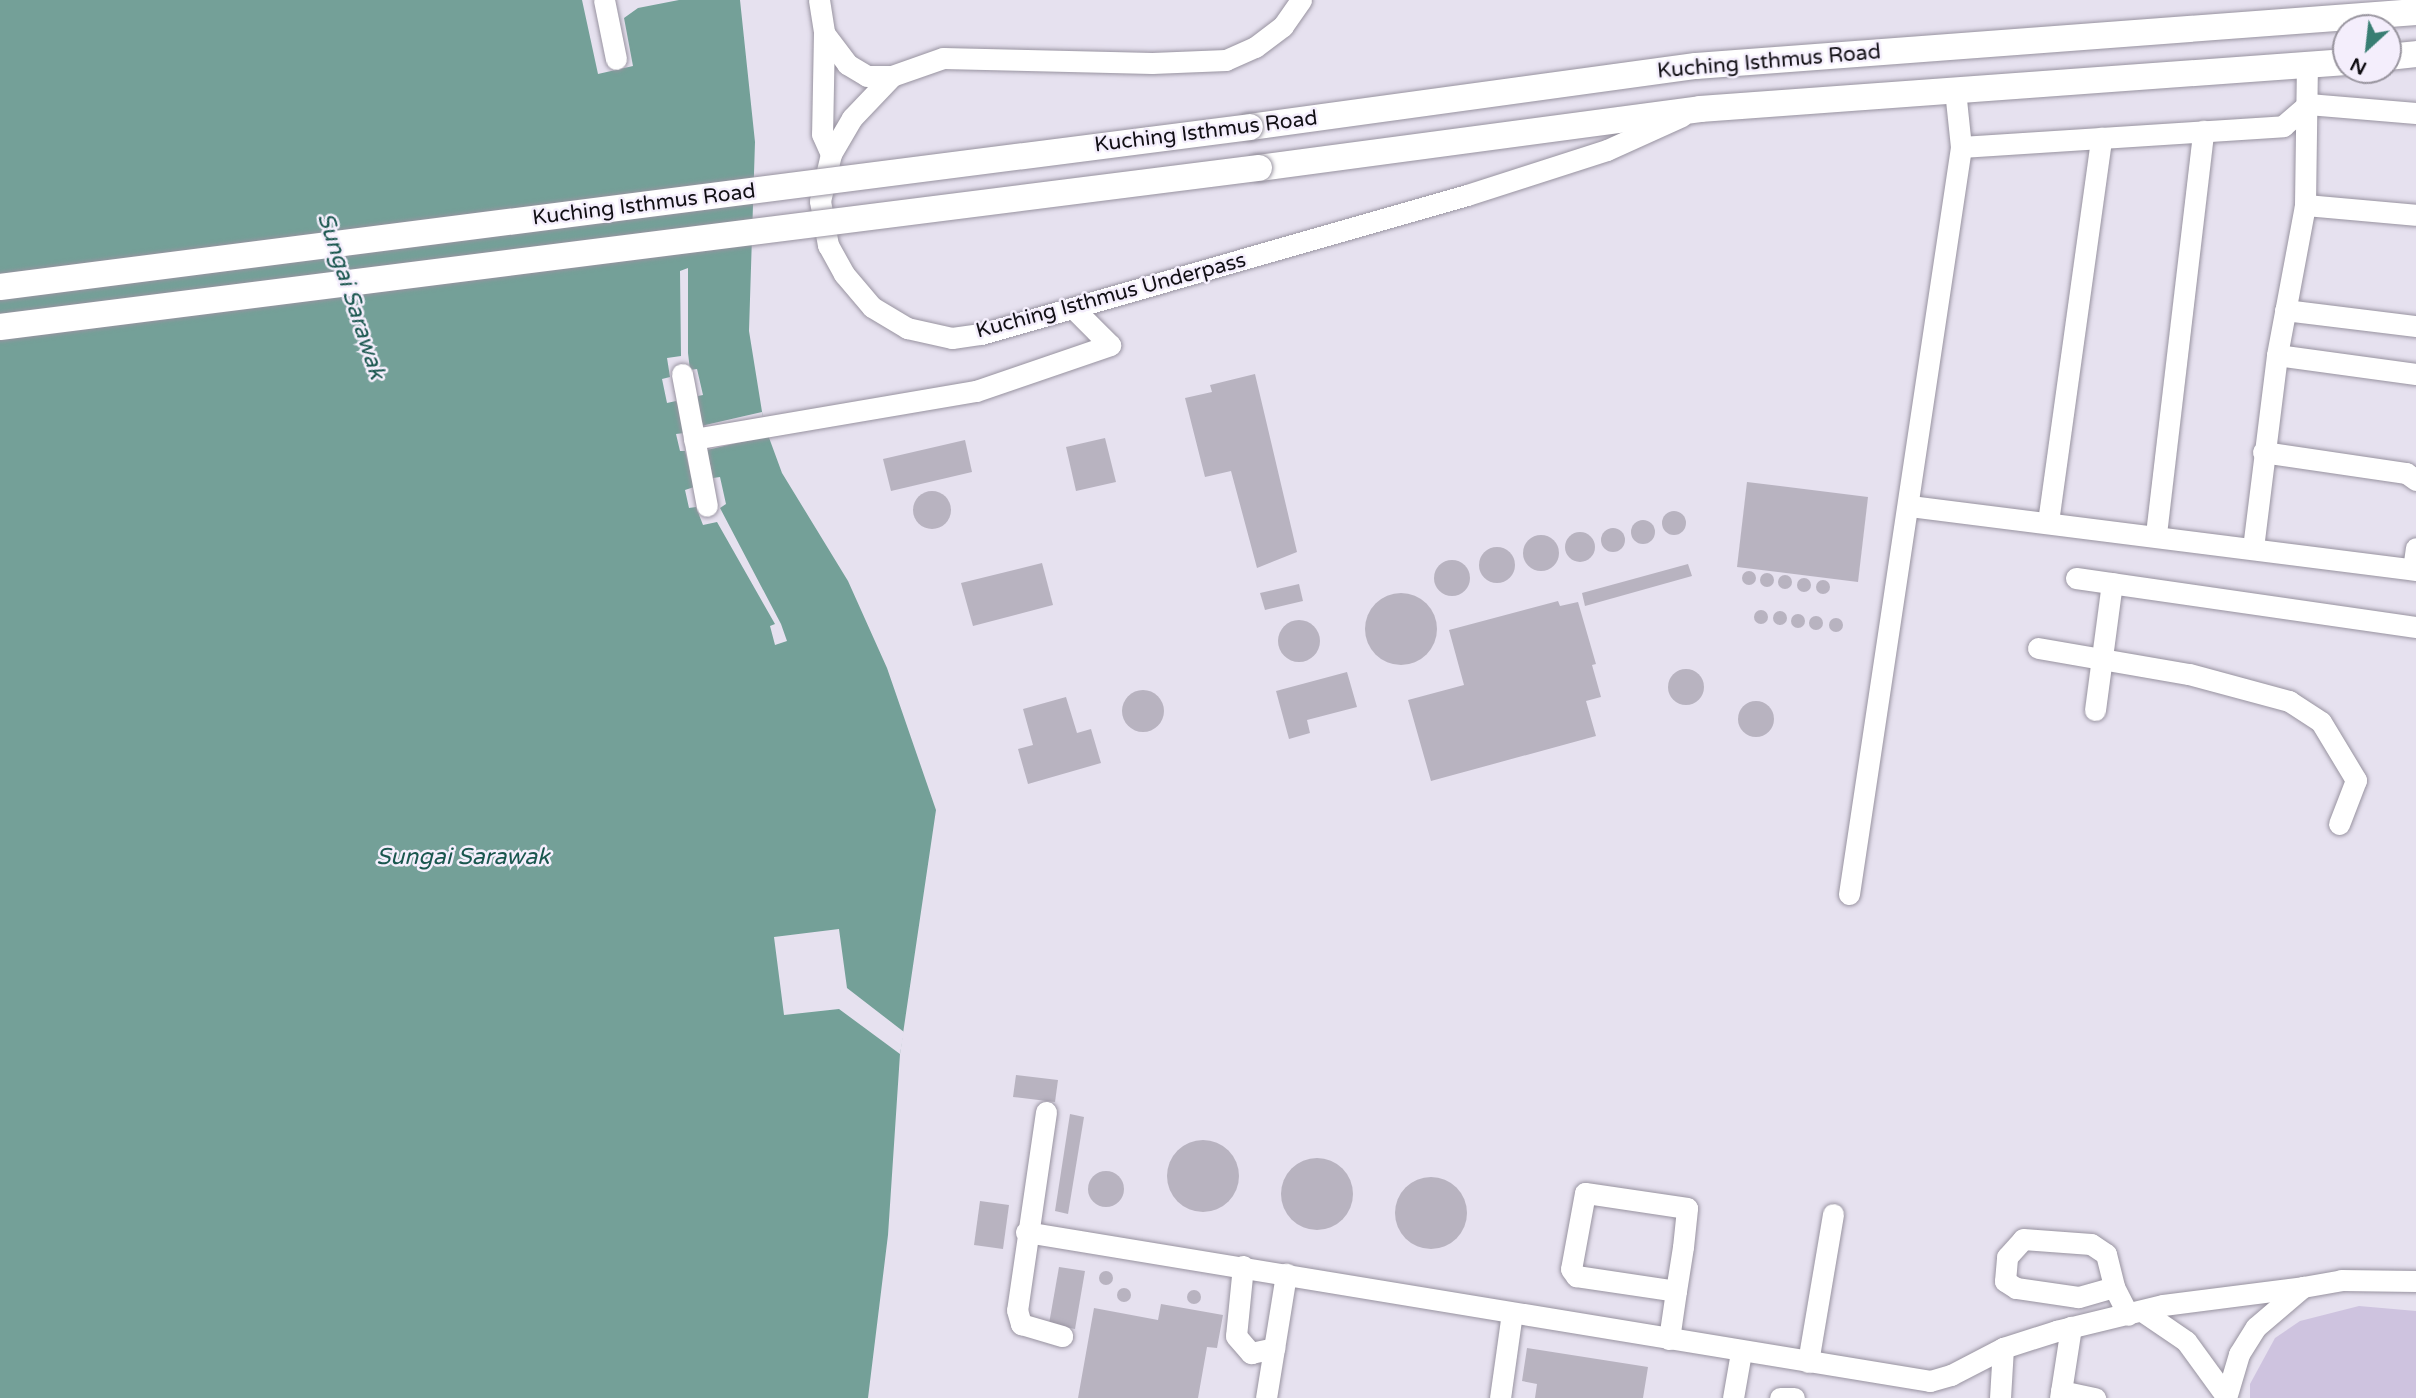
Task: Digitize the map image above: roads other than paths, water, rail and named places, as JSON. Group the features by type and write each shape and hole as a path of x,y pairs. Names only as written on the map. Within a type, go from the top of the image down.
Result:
{"main road":[{"name":"Kuching Isthmus Road","path":"0,287 1250,127 1696,66 2416,12"},
{"name":"Kuching Isthmus Road","path":"0,327 1259,168 1700,108 2332,63"}],"street":[{"path":"819,0 824,33 822,134 831,153"},
{"name":"Kuching Isthmus Underpass","path":"1301,0 1283,26 1255,47 1226,60 1152,63 943,58 892,76 852,118 831,153 820,201 828,245 844,274 872,307 907,328 951,338 1074,309 1466,195 1607,150 1700,108"},
{"path":"611,1 616,59"},
{"path":"824,33 847,64 867,76 892,76"},
{"path":"2253,548 2277,355 2305,205 2307,66"},
{"path":"1849,894 1893,582 1910,506 1961,147 1955,90"},
{"path":"1961,147 2283,126 2308,104 2416,113"},
{"path":"2156,534 2203,131"},
{"path":"2048,522 2101,138"},
{"path":"2305,205 2416,215"},
{"path":"694,439 976,391 1110,345 1074,309"},
{"path":"2286,310 2416,326"},
{"path":"2277,355 2416,374"},
{"path":"682,374 707,506"},
{"path":"2263,452 2406,472 2416,480"},
{"path":"1910,506 2156,534 2253,548 2415,562"},
{"path":"2076,578 2416,627"},
{"path":"2095,710 2112,583"},
{"path":"2038,648 2189,674 2289,701 2321,722 2357,780 2339,824"},
{"path":"1046,1112 1026,1232 1017,1310 1021,1324 1062,1336"},
{"path":"1669,1339 1676,1291 1687,1208 1586,1193 1571,1269 1576,1276 1676,1291"},
{"path":"1808,1362 1833,1214"},
{"path":"1026,1232 1243,1266 1741,1352 1930,1381 1951,1375 2003,1348 2071,1327 2135,1313 2303,1287 2413,1275"},
{"path":"2114,1287 2078,1297 2016,1288 2005,1281 2007,1257 2023,1239 2091,1244 2106,1254 2114,1287 2135,1313 2186,1341 2226,1397"},
{"path":"1243,1266 1236,1336 1251,1353 1275,1348"},
{"path":"1266,1398 1286,1274"},
{"path":"2226,1397 2239,1354 2256,1327 2303,1287"},
{"path":"1500,1398 1512,1313"},
{"path":"2071,1327 2060,1394 2095,1398"},
{"path":"2000,1398 2003,1348"},
{"path":"1733,1398 1741,1352"},
{"path":"1780,1398 1794,1398"}],"water":[{"name":"Sungai Sarawak","path":"0,0 740,0 755,142 749,331 764,424 782,473 848,581 887,668 936,810 900,1054 888,1235 868,1398 0,1398"}]}
